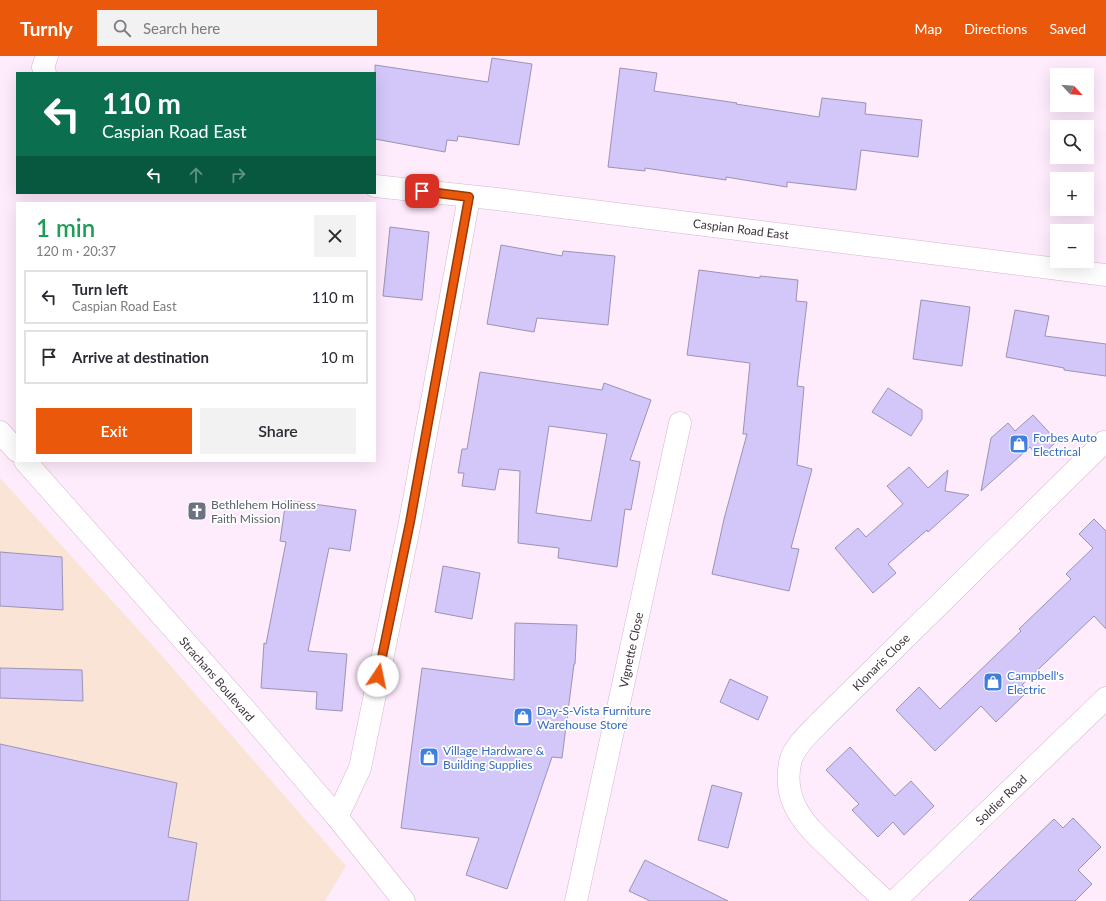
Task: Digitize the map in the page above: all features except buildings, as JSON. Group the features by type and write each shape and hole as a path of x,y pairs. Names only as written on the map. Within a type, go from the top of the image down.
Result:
{"street":[{"path":"45,72 44,67 47,56"},
{"name":"Caspian Road East","path":"376,186 537,204 1106,275"},
{"path":"337,816 360,768 410,522 469,197"},
{"name":"Vignette Close","path":"576,901 680,423"},
{"path":"0,432 16,450"},
{"name":"Klonaris Close","path":"885,901 815,834 803,818 794,804 789,788 788,774 792,758 799,745 821,721 1104,442"},
{"name":"Strachans Boulevard","path":"27,462 337,816 404,901"},
{"name":"Soldier Road","path":"895,901 1106,698"}],"shaded area":[{"path":"0,478 154,647 346,866 325,901 0,901"}],"place":[{"name":"Forbes Auto Electrical","path":"1019,444"},
{"name":"Bethlehem Holiness Faith Mission","path":"197,511"},
{"name":"Campbell's Electric","path":"993,682"},
{"name":"Day-S-Vista Furniture Warehouse Store","path":"523,717"},
{"name":"Village Hardware & Building Supplies","path":"429,757"}],"route":[{"path":"378,676 410,522 469,197 422,191"}]}
